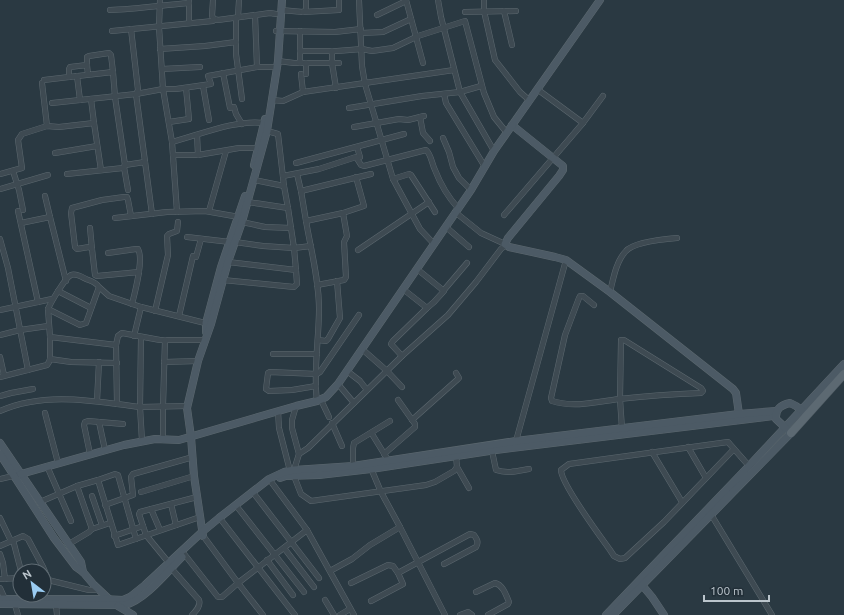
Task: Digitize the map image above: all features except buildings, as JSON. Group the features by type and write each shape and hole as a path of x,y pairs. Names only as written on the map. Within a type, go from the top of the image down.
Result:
{"main road":[{"path":"788,430 804,412 844,374"}],"street":[{"path":"213,0 212,16 214,19"},
{"path":"239,0 236,42 242,99"},
{"path":"277,0 279,12"},
{"path":"263,615 203,534 194,476 187,406 209,324 221,267 248,202 267,131 278,61 279,12 282,0"},
{"path":"303,12 306,10 306,0"},
{"path":"112,31 213,21 214,19 237,18 279,12 339,10 339,0"},
{"path":"359,0 365,84 393,180 420,229 434,244"},
{"path":"438,0 460,92 494,151"},
{"path":"484,0 484,11 496,60 520,92 529,100"},
{"path":"0,479 142,441 155,439 179,440 278,411 319,401 330,394 471,190 494,151 600,0"},
{"path":"377,15 406,1 423,63"},
{"path":"110,10 135,9 160,2 189,2 189,23"},
{"path":"160,2 159,26 163,89 172,142 177,212"},
{"path":"504,11 512,45"},
{"path":"465,12 516,11"},
{"path":"255,15 257,67"},
{"path":"278,31 383,32 410,19"},
{"path":"300,51 362,49 372,51 393,48 415,37 463,21 466,23 482,86 494,117 507,133"},
{"path":"131,29 138,90 136,94 152,214"},
{"path":"241,220 264,123 278,31"},
{"path":"300,31 300,51 304,74 303,92"},
{"path":"160,49 206,46 236,42"},
{"path":"332,51 332,63 336,88"},
{"path":"88,75 87,57 109,53 111,55 115,97 128,190"},
{"path":"278,61 339,63"},
{"path":"69,77 69,68 87,65"},
{"path":"162,69 200,66"},
{"path":"52,103 115,97 163,89 203,86 211,84 208,76 257,67 273,67"},
{"path":"272,100 283,101 303,92 454,70"},
{"path":"47,126 43,82 69,77 113,72"},
{"path":"223,73 232,108 242,124"},
{"path":"77,76 80,100"},
{"path":"203,86 209,120"},
{"path":"349,108 460,92 482,86"},
{"path":"169,122 189,119 186,88"},
{"path":"537,89 583,123"},
{"path":"444,94 446,103 484,167"},
{"path":"504,215 583,123 603,96"},
{"path":"91,99 101,170"},
{"path":"354,127 399,119 408,120 422,117 423,133 430,141"},
{"path":"172,142 242,124 254,122 264,123"},
{"path":"0,174 22,168 19,143 22,134 47,126 59,127 94,123"},
{"path":"299,454 308,448 402,356 429,333 448,314 476,282 505,245 508,238 563,170 563,166 512,125"},
{"path":"223,280 294,286 297,284 294,248 284,186 278,134 267,131"},
{"path":"329,417 319,401 316,386 319,308 311,246 300,192 298,164 404,134"},
{"path":"197,135 198,155"},
{"path":"443,138 453,167 459,178 471,190"},
{"path":"55,153 97,146"},
{"path":"357,147 360,157"},
{"path":"173,155 198,155 240,148 258,148"},
{"path":"283,176 319,169 356,157 360,164 364,166 426,150 443,187 457,210 481,233 505,245 566,260 610,292 733,389 736,393 739,414"},
{"path":"209,212 226,151"},
{"path":"67,174 101,170 145,162"},
{"path":"13,171 17,184 21,223 38,302"},
{"path":"0,189 48,174"},
{"path":"300,192 371,174"},
{"path":"393,180 409,174 411,175 435,212"},
{"path":"306,221 343,213 364,206 356,177"},
{"path":"254,180 284,186"},
{"path":"45,196 66,281"},
{"path":"92,249 90,247 75,248 71,213 72,208 102,200 126,198 131,216"},
{"path":"248,202 288,208"},
{"path":"358,250 429,202"},
{"path":"115,218 177,212 209,212 265,227 291,228"},
{"path":"317,285 344,280 346,277 344,242 347,236 343,213"},
{"path":"21,223 50,217"},
{"path":"156,311 168,255 167,236 168,234 177,231 178,222"},
{"path":"446,227 469,247"},
{"path":"90,228 96,276 139,272"},
{"path":"187,237 263,246 294,248 311,246"},
{"path":"610,292 616,269 621,257 626,251 636,246 658,240 677,238"},
{"path":"0,239 8,268 28,370"},
{"path":"179,316 201,239"},
{"path":"209,324 223,280 232,242"},
{"path":"108,253 138,249 140,253 139,272 132,304"},
{"path":"516,441 566,260"},
{"path":"228,262 296,270"},
{"path":"402,356 391,344 393,341 443,293 467,263"},
{"path":"417,269 444,290"},
{"path":"0,357 2,376 47,365 50,359 48,309 52,299 58,291 70,276 75,274 97,284 109,296 141,307 209,324"},
{"path":"318,340 326,341 328,339 340,318 337,281"},
{"path":"48,309 80,325 86,323 99,287"},
{"path":"403,289 427,308"},
{"path":"58,291 91,308"},
{"path":"594,305 583,296 578,298 565,336 551,400 554,402 576,404 620,399 703,391 623,340 620,341 620,399 622,429"},
{"path":"0,310 52,299"},
{"path":"134,336 141,307"},
{"path":"316,386 269,391 266,389 270,372 317,374 323,369 359,315"},
{"path":"0,335 20,330 48,326"},
{"path":"118,404 116,345 120,334 122,333 165,340 205,340"},
{"path":"50,337 116,345"},
{"path":"141,337 140,407 142,441"},
{"path":"163,440 165,340"},
{"path":"362,349 387,371 402,387"},
{"path":"273,354 317,354"},
{"path":"50,359 71,362 117,363"},
{"path":"164,362 198,361"},
{"path":"96,401 99,362"},
{"path":"788,430 778,421 776,413 780,406 790,403 804,412 844,364"},
{"path":"347,371 360,381 368,390"},
{"path":"412,420 459,378 456,373"},
{"path":"338,384 354,402"},
{"path":"0,396 33,389"},
{"path":"0,411 23,403 44,399 96,401 140,407 187,406"},
{"path":"384,454 415,429 415,424 398,400"},
{"path":"293,472 299,454 292,428 292,420 296,406"},
{"path":"278,411 279,428 301,494 311,501 426,485 436,482 454,471 457,466"},
{"path":"45,412 58,463"},
{"path":"2,601 15,605 117,606 128,604 151,588 170,565 185,555 203,534 272,483 293,472 353,466 370,466 388,460 516,441 739,414 776,413"},
{"path":"52,598 109,599 118,601 127,600 170,565 203,534 269,479 284,472 370,466 456,456 776,413"},
{"path":"353,466 353,445 390,421"},
{"path":"90,454 84,425 85,422 123,424"},
{"path":"99,422 105,450"},
{"path":"332,424 342,446"},
{"path":"606,615 749,466 788,430"},
{"path":"614,615 642,585 712,516 788,430"},
{"path":"372,434 388,460"},
{"path":"734,449 664,522 625,558 620,559 614,556 567,486 561,474 561,470 569,464 728,442 749,466"},
{"path":"0,443 54,538 76,567 83,572 109,599 129,614"},
{"path":"688,447 706,478"},
{"path":"492,451 496,470 511,472 530,469"},
{"path":"652,452 682,502"},
{"path":"0,454 40,502 81,562 83,572"},
{"path":"456,456 457,466 469,488"},
{"path":"105,504 133,495 131,477 133,474 192,457"},
{"path":"47,466 71,521"},
{"path":"370,466 380,492 400,527 445,615"},
{"path":"40,502 77,486 117,474 136,539"},
{"path":"141,492 194,476"},
{"path":"98,480 118,545 200,517"},
{"path":"272,483 307,530 354,615"},
{"path":"77,486 92,529"},
{"path":"255,495 292,541 319,578"},
{"path":"92,496 102,525"},
{"path":"192,615 199,607 199,600 146,535 140,512 197,497"},
{"path":"171,504 176,525"},
{"path":"85,510 96,506"},
{"path":"238,508 304,592"},
{"path":"152,509 160,530"},
{"path":"712,516 772,615"},
{"path":"0,518 12,541 19,563"},
{"path":"222,521 295,615"},
{"path":"69,544 92,529 110,522"},
{"path":"114,536 143,526"},
{"path":"330,571 352,559 370,545 400,527"},
{"path":"185,555 219,597 222,597 267,560 307,530"},
{"path":"398,573 470,534 474,535 478,541 476,547 444,564"},
{"path":"0,546 23,536 28,539 41,563"},
{"path":"284,548 314,587"},
{"path":"0,554 3,563 3,579"},
{"path":"267,560 293,595"},
{"path":"351,582 388,565 392,566 398,573 403,584 371,601"},
{"path":"52,581 89,590 99,590"},
{"path":"476,592 495,583 500,584 503,589 509,602 508,604 488,615"},
{"path":"642,585 664,615"},
{"path":"0,588 2,601"},
{"path":"2,601 12,599"},
{"path":"325,600 334,615"},
{"path":"15,605 18,615"},
{"path":"56,605 57,615"},
{"path":"340,615 350,609"},
{"path":"460,615 468,612 472,615"}]}
